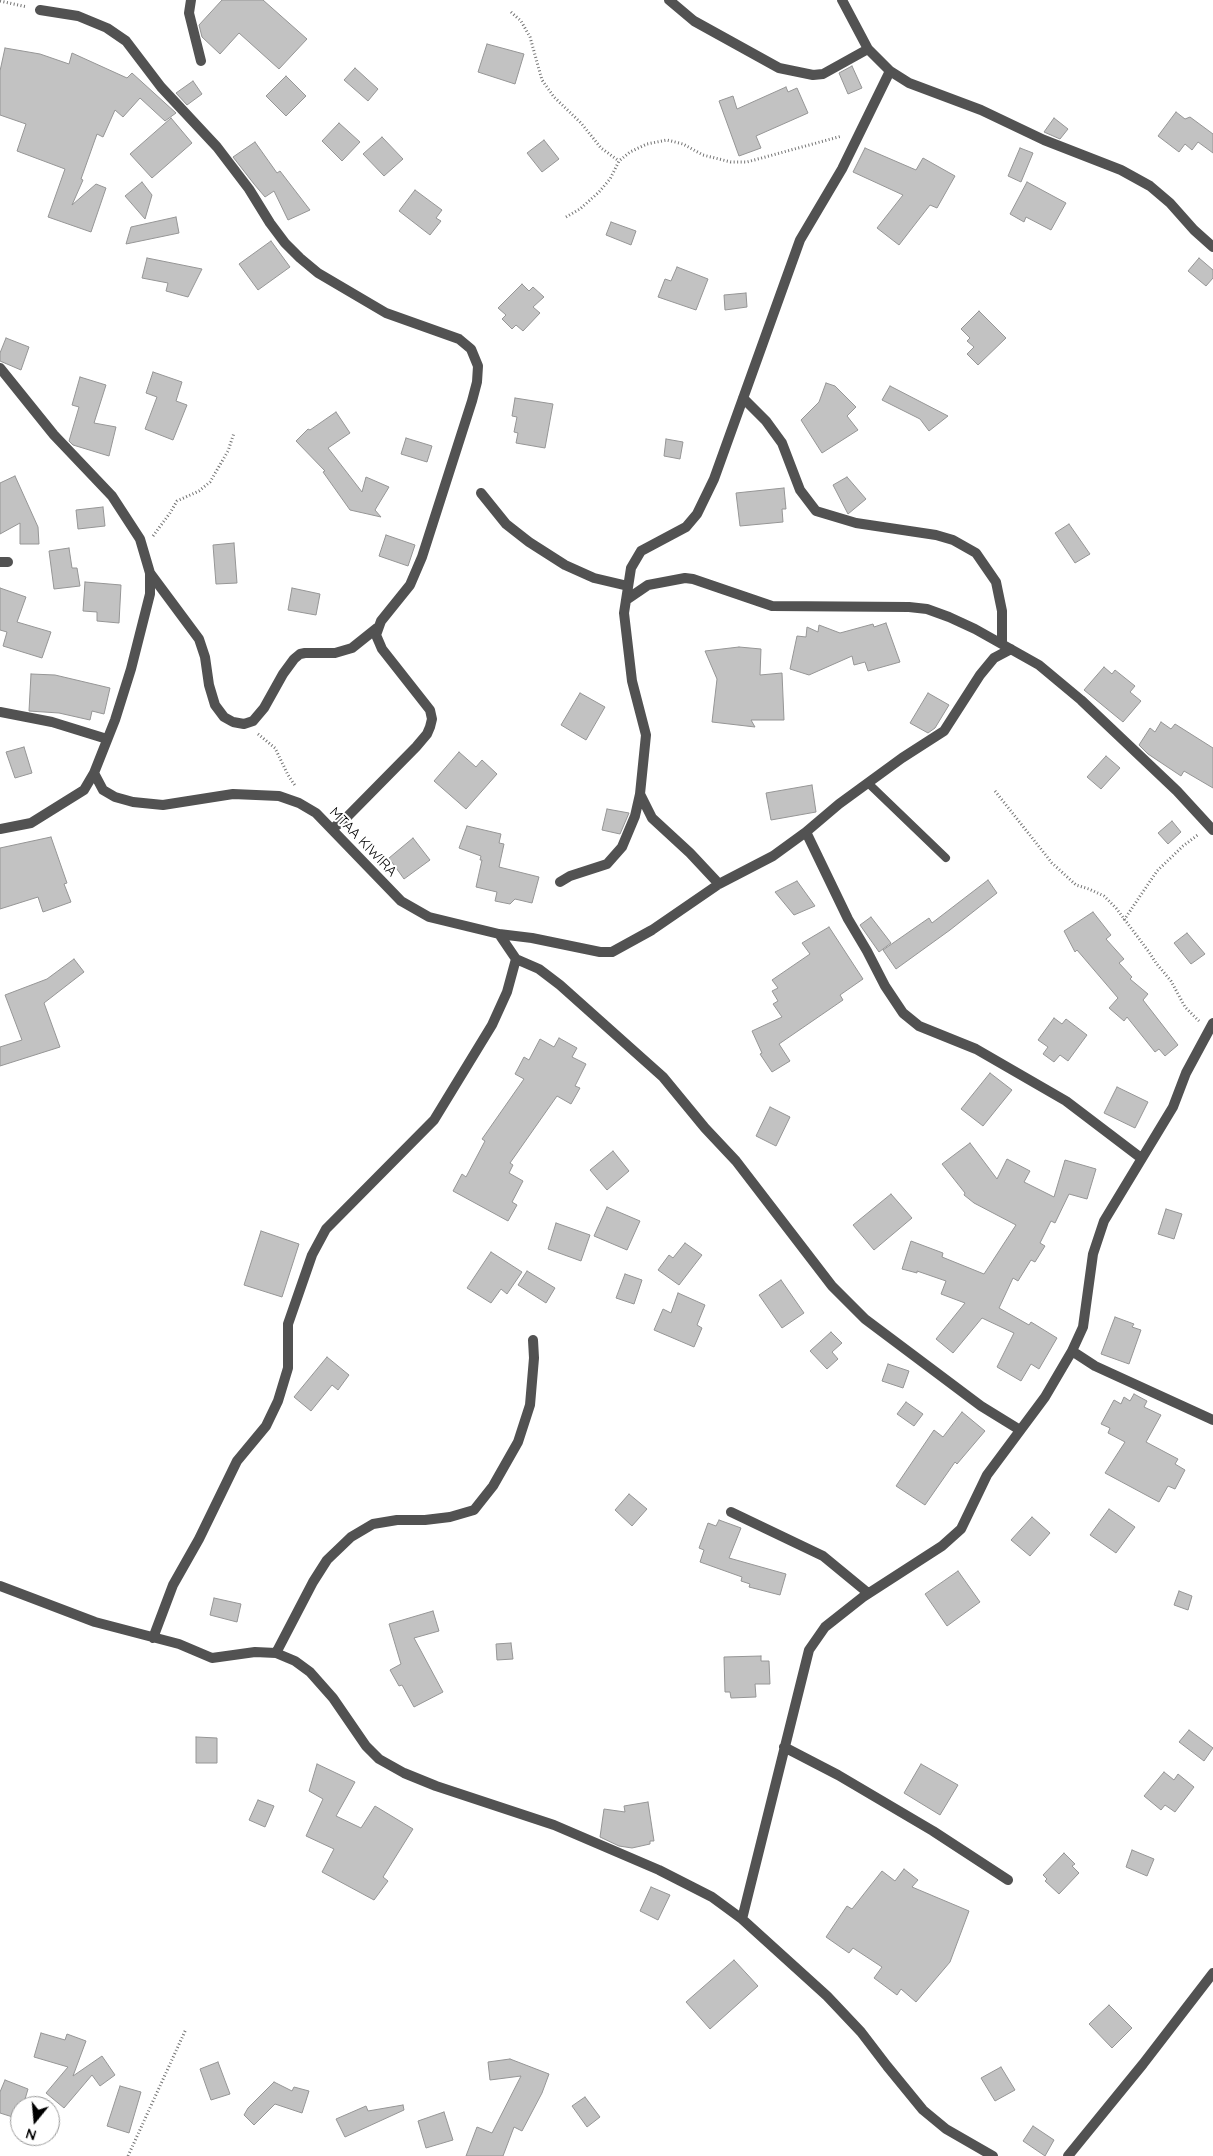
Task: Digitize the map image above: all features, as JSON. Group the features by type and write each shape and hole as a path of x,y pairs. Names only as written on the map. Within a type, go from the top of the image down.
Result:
{"street":[{"path":"191,0 189,13 202,61"},
{"path":"669,0 694,22 779,68 812,75 824,74 868,49"},
{"path":"842,0 868,49 890,71 910,82 981,110 1044,140 1121,170 1150,186 1213,247"},
{"path":"40,10 78,16 107,28 126,41 161,87 217,147 285,243 318,273 386,313 459,339 471,349 478,366 477,382 422,557 410,585 377,628 352,648 335,653 305,653 294,658 264,708 253,721 244,724 233,722 224,717 215,705 209,685 206,657 199,639 150,573"},
{"path":"560,882 570,876 607,864 622,847 635,816 640,794 646,735 632,681 624,613 630,568 641,551 686,527 697,514 714,479 800,240 842,169 890,71"},
{"path":"0,368 54,435 112,496 140,539 150,573 150,594 131,669 94,773 84,790 51,812 31,823 0,829"},
{"path":"743,398 766,422 782,443 800,490 816,511 856,523 936,535 967,547 976,553 996,582 1006,646"},
{"path":"481,493 506,524 536,547 565,565 594,578 628,586"},
{"path":"626,600 648,585 670,580 693,579 772,606 927,609 975,628 1039,665 1081,700 1177,791 1212,828"},
{"path":"332,829 346,818 416,747 427,734 432,719 430,710 382,648 376,635 377,628"},
{"name":"MTAA KIWIRA","path":"94,773 103,790 115,797 133,802 163,805 233,794 279,796 299,803 316,813 401,901 428,917 498,934 532,938 600,952 612,952 652,930 719,884 772,856 806,832 839,804 944,731 985,670 1006,646"},
{"path":"0,712 52,722 106,739"},
{"path":"640,794 652,818 690,853 719,884"},
{"path":"806,832 848,919 885,986 903,1013 919,1026 976,1049 1066,1101 1141,1158"},
{"path":"498,934 516,959 539,969 560,984 663,1077 705,1128 736,1161 832,1286 865,1319 982,1406 1020,1430"},
{"path":"153,1638 173,1585 199,1539 237,1462 266,1426 278,1401 288,1368 288,1324 312,1255 326,1229 434,1120 492,1025 507,992 516,959"},
{"path":"742,1919 809,1650 825,1627 868,1593 954,1537 966,1520 976,1495 987,1475 1045,1397 1072,1351 1083,1327 1093,1254 1104,1222 1141,1158 1155,1140 1173,1107 1186,1073 1212,1025"},
{"path":"276,1653 326,1560 352,1536 373,1524 397,1520 425,1520 450,1517 474,1510 493,1486 518,1442 530,1405 534,1358 532,1340"},
{"path":"1072,1351 1095,1366 1213,1420"},
{"path":"731,1512 823,1556 868,1593"},
{"path":"0,1586 95,1622 179,1644 212,1658 255,1652 276,1653 295,1661 310,1672 333,1698 366,1746 379,1759 404,1773 436,1786 554,1825 659,1870 712,1897 742,1919 827,1996 861,2032 923,2110 946,2129 992,2156"},
{"path":"784,1747 838,1775 933,1831 1008,1880"},
{"path":"1068,2156 1143,2064 1213,1973"}],"lane":[{"path":"868,783 946,858"}],"path":[{"path":"0,1 40,10"},
{"path":"512,12 521,21 530,37 542,80 554,97 581,123 601,148 619,161"},
{"path":"566,217 580,209 599,192 610,179 619,161 630,152 647,144 667,140 683,144 703,155 731,162 747,162 859,131"},
{"path":"143,548 162,526 177,501 199,491 210,482 228,451 234,432"},
{"path":"244,724 275,748 288,775 300,793"},
{"path":"995,791 1052,863 1076,885 1104,896 1171,981 1185,1007 1197,1020 1212,1025"},
{"path":"1124,920 1157,871 1183,846 1212,828"},
{"path":"128,2156 186,2029"}],"building":[{"path":"222,0 263,0 307,39 279,69 239,33 220,54 202,37 199,25"},
{"path":"487,44 524,54 515,84 478,72"},
{"path":"5,48 40,54 69,64 72,53 127,78 132,73 176,113 165,121 140,98 123,117 115,110 103,137 97,134 81,179 83,180 72,205 96,184 106,188 91,232 48,217 65,169 17,151 26,124 0,115 0,71"},
{"path":"852,66 862,88 848,94 839,73"},
{"path":"355,68 378,89 368,101 344,80"},
{"path":"286,76 306,96 286,116 266,96"},
{"path":"193,81 202,94 187,105 176,93"},
{"path":"786,87 788,92 797,88 808,113 756,136 761,148 739,156 719,101 733,96 737,109"},
{"path":"1176,112 1185,119 1190,117 1213,134 1213,153 1198,142 1192,150 1185,144 1179,152 1158,136"},
{"path":"171,118 192,143 152,178 130,154"},
{"path":"1054,118 1068,129 1060,139 1044,132"},
{"path":"339,123 360,142 342,161 322,141"},
{"path":"382,137 403,159 384,176 363,154"},
{"path":"544,140 559,159 542,172 527,153"},
{"path":"255,142 277,173 280,171 310,210 288,220 274,191 265,197 254,184 233,157"},
{"path":"865,148 916,170 923,158 955,176 937,208 930,205 899,245 877,228 903,195 853,172"},
{"path":"1020,148 1033,153 1021,182 1008,176"},
{"path":"142,182 152,195 145,219 125,196"},
{"path":"1027,182 1066,203 1051,230 1026,217 1024,222 1010,214"},
{"path":"415,190 442,210 436,218 441,221 430,235 399,211"},
{"path":"176,217 179,233 126,244 131,227"},
{"path":"611,222 636,231 631,245 606,235"},
{"path":"271,241 290,267 258,290 239,264"},
{"path":"147,258 202,269 188,297 166,291 168,283 142,278"},
{"path":"1199,258 1213,270 1213,278 1206,286 1188,271"},
{"path":"677,267 708,279 696,310 658,297 665,279 671,281"},
{"path":"522,284 529,291 533,287 544,297 533,307 540,313 523,331 516,325 512,329 502,319 506,315 498,308"},
{"path":"746,293 747,307 725,310 724,295"},
{"path":"979,311 1006,338 978,365 967,354 974,347 967,341 970,338 961,329"},
{"path":"6,338 29,347 21,370 0,361 0,353"},
{"path":"153,372 182,382 176,401 187,405 173,440 145,429 157,397 146,393"},
{"path":"80,377 106,385 94,423 116,427 109,456 73,445 69,441 79,407 72,405"},
{"path":"826,383 835,386 856,407 847,416 858,430 822,453 801,420 819,402"},
{"path":"890,386 948,416 929,431 920,419 882,400"},
{"path":"515,398 553,404 545,448 516,443 518,433 514,432 517,417 512,416"},
{"path":"336,412 350,433 328,448 362,492 366,477 389,487 375,510 381,517 350,510 323,472 325,471 296,441 308,429 310,430"},
{"path":"406,438 432,446 427,462 401,454"},
{"path":"666,439 683,442 680,459 664,456"},
{"path":"15,476 38,527 39,544 20,544 20,523 0,534 0,483"},
{"path":"847,477 866,499 848,514 833,485"},
{"path":"784,488 786,509 782,509 783,522 740,526 736,493"},
{"path":"103,507 105,526 78,529 76,510"},
{"path":"1069,524 1090,554 1075,563 1055,533"},
{"path":"386,535 415,545 408,566 379,556"},
{"path":"234,543 237,583 216,584 213,545"},
{"path":"69,548 72,568 77,568 80,586 54,589 49,551"},
{"path":"85,582 121,585 119,623 97,621 97,612 83,611"},
{"path":"0,588 26,597 17,622 51,632 42,658 3,646 7,632 0,630"},
{"path":"292,588 320,594 316,615 288,610"},
{"path":"886,623 900,662 868,671 865,662 854,665 852,656 809,675 790,669 797,636 806,637 807,627 818,632 819,625 840,633 873,624 874,627"},
{"path":"739,647 761,649 760,675 782,673 784,720 751,720 755,727 712,722 717,679 705,651"},
{"path":"1104,667 1112,674 1115,670 1135,686 1130,692 1141,701 1123,722 1084,690"},
{"path":"31,674 55,675 110,688 104,714 92,711 90,720 59,713 29,711"},
{"path":"580,693 605,707 586,740 561,725"},
{"path":"928,693 949,705 935,728 928,733 910,723"},
{"path":"1161,722 1171,729 1175,724 1213,748 1213,788 1184,771 1181,776 1148,754 1139,745 1150,728 1155,732"},
{"path":"24,747 32,773 15,778 6,752"},
{"path":"459,752 476,767 482,760 497,774 466,809 434,781"},
{"path":"1106,756 1120,768 1101,789 1087,777"},
{"path":"812,785 816,812 771,820 766,793"},
{"path":"607,809 629,813 620,834 602,830"},
{"path":"1172,821 1181,832 1168,844 1158,833"},
{"path":"467,826 501,834 499,843 504,844 499,867 539,877 532,903 515,899 510,904 495,901 497,892 476,887 482,860 480,860 481,856 459,848"},
{"path":"51,837 67,883 64,884 71,902 43,912 38,897 0,909 0,848"},
{"path":"413,838 430,860 404,879 389,858"},
{"path":"988,880 997,893 896,969 883,950 929,918 932,923"},
{"path":"797,881 815,906 794,915 775,892"},
{"path":"1093,912 1111,935 1106,939 1124,959 1119,963 1132,977 1130,979 1148,994 1143,1000 1178,1045 1165,1056 1159,1049 1155,1052 1127,1017 1124,1021 1109,1008 1118,998 1077,950 1075,952 1064,931"},
{"path":"871,917 891,943 879,952 860,925"},
{"path":"829,927 863,979 840,995 843,1000 779,1044 790,1061 772,1072 760,1054 762,1053 752,1031 782,1017 773,1004 778,1001 772,991 778,988 772,980 810,954 802,943"},
{"path":"1187,933 1205,954 1191,964 1174,943"},
{"path":"74,959 84,972 44,1003 60,1047 0,1066 0,1047 22,1040 5,995 47,979"},
{"path":"1054,1018 1062,1024 1066,1019 1087,1035 1068,1061 1060,1055 1054,1062 1043,1054 1048,1047 1038,1040"},
{"path":"559,1038 577,1048 572,1057 586,1064 575,1086 580,1088 571,1104 557,1096 510,1163 513,1165 509,1173 523,1181 512,1202 517,1205 508,1221 453,1191 462,1174 466,1177 485,1141 482,1139 524,1079 515,1074 524,1057 529,1060 540,1039 554,1047"},
{"path":"990,1073 1012,1090 983,1126 961,1109"},
{"path":"1117,1087 1148,1102 1135,1128 1104,1113"},
{"path":"770,1107 790,1117 776,1146 756,1136"},
{"path":"970,1143 997,1179 1007,1159 1030,1171 1024,1182 1054,1197 1065,1160 1096,1169 1087,1199 1069,1194 1055,1223 1051,1221 1040,1243 1045,1246 1035,1262 1031,1260 1018,1281 1013,1278 999,1308 1029,1325 1031,1322 1057,1338 1039,1369 1031,1364 1021,1381 997,1367 1014,1333 982,1318 953,1353 936,1339 965,1303 941,1294 946,1281 917,1271 917,1273 902,1269 911,1241 943,1253 942,1257 984,1274 1016,1225 974,1203 964,1195 965,1193 942,1164"},
{"path":"613,1151 629,1171 607,1190 590,1170"},
{"path":"891,1194 912,1218 874,1250 853,1225"},
{"path":"607,1207 640,1221 627,1250 594,1236"},
{"path":"1166,1209 1182,1214 1174,1239 1158,1234"},
{"path":"556,1223 590,1235 581,1261 548,1249"},
{"path":"261,1231 299,1244 282,1297 244,1285"},
{"path":"685,1243 702,1255 679,1285 658,1270 669,1255 673,1258"},
{"path":"491,1252 522,1272 507,1294 501,1289 491,1303 467,1288"},
{"path":"527,1271 555,1288 546,1303 518,1285"},
{"path":"625,1274 642,1280 634,1304 616,1298"},
{"path":"781,1280 804,1313 782,1328 759,1295"},
{"path":"678,1293 705,1305 697,1325 702,1328 694,1347 654,1330 663,1309 671,1313"},
{"path":"1115,1317 1134,1324 1132,1327 1141,1330 1129,1364 1101,1354"},
{"path":"831,1332 842,1343 832,1352 838,1359 827,1369 810,1351"},
{"path":"327,1357 349,1375 338,1390 332,1385 311,1411 294,1397"},
{"path":"888,1364 909,1371 903,1388 882,1381"},
{"path":"1134,1394 1147,1401 1144,1407 1161,1415 1146,1442 1178,1459 1175,1464 1185,1470 1175,1489 1168,1486 1159,1502 1105,1473 1125,1442 1108,1433 1110,1428 1101,1424 1114,1400 1121,1404 1124,1397 1130,1401"},
{"path":"906,1402 923,1414 914,1426 897,1414"},
{"path":"962,1412 985,1431 957,1464 955,1462 925,1505 896,1486 934,1430 943,1437"},
{"path":"629,1494 647,1509 632,1526 615,1510"},
{"path":"1109,1509 1135,1527 1116,1553 1090,1535"},
{"path":"1032,1517 1050,1533 1030,1556 1011,1540"},
{"path":"719,1520 741,1528 729,1558 786,1574 780,1595 749,1587 750,1584 741,1581 742,1577 700,1562 704,1550 699,1548 708,1523 716,1526"},
{"path":"958,1571 980,1602 947,1626 925,1594"},
{"path":"1179,1591 1192,1596 1188,1610 1174,1605"},
{"path":"214,1598 241,1604 237,1622 210,1615"},
{"path":"433,1611 439,1631 414,1638 443,1692 414,1707 402,1685 399,1686 390,1670 401,1664 389,1624"},
{"path":"511,1643 513,1659 497,1660 496,1644"},
{"path":"761,1656 761,1661 769,1661 770,1684 755,1684 756,1697 731,1698 730,1692 725,1692 724,1657"},
{"path":"1189,1730 1213,1748 1204,1761 1179,1742"},
{"path":"196,1737 217,1738 217,1763 196,1763"},
{"path":"317,1764 355,1782 336,1816 361,1828 375,1806 413,1829 383,1877 388,1881 374,1900 322,1872 334,1849 306,1836 323,1799 309,1791"},
{"path":"921,1764 958,1785 940,1815 904,1793"},
{"path":"1164,1772 1174,1780 1178,1774 1194,1787 1175,1812 1165,1805 1161,1810 1144,1796"},
{"path":"258,1800 274,1806 265,1827 249,1820"},
{"path":"648,1802 654,1841 650,1841 650,1844 632,1848 619,1846 600,1837 604,1809 625,1812 624,1806"},
{"path":"1132,1850 1154,1859 1147,1876 1126,1867"},
{"path":"1064,1853 1075,1864 1072,1866 1079,1873 1059,1894 1045,1881 1047,1879 1043,1875"},
{"path":"904,1869 918,1880 912,1887 969,1911 950,1962 916,2002 901,1989 897,1995 874,1978 882,1967 853,1948 849,1953 826,1937 847,1906 852,1909 882,1871 895,1881"},
{"path":"651,1887 670,1895 658,1920 640,1911"},
{"path":"734,1960 758,1986 710,2029 686,2002"},
{"path":"1109,2005 1132,2028 1112,2048 1089,2024"},
{"path":"41,2033 65,2040 67,2034 86,2041 73,2076 102,2056 115,2075 100,2086 92,2075 64,2108 60,2105 60,2096 50,2096 46,2093 68,2067 34,2057"},
{"path":"510,2059 549,2074 542,2093 522,2131 514,2127 503,2156 466,2156 477,2127 492,2133 521,2076 490,2080 488,2062"},
{"path":"218,2062 230,2094 211,2100 200,2069"},
{"path":"1001,2067 1015,2090 995,2101 981,2078"},
{"path":"5,2080 28,2089 26,2096 10,2096 10,2116 0,2113 0,2092"},
{"path":"274,2082 292,2091 294,2087 309,2091 302,2113 275,2104 254,2125 244,2115 248,2108"},
{"path":"120,2086 141,2092 129,2133 107,2126"},
{"path":"585,2097 600,2117 587,2127 572,2106"},
{"path":"403,2105 404,2110 345,2137 336,2119 366,2106 368,2111"},
{"path":"444,2112 453,2140 426,2148 418,2121"},
{"path":"1033,2126 1054,2140 1045,2156 1023,2141"}]}
